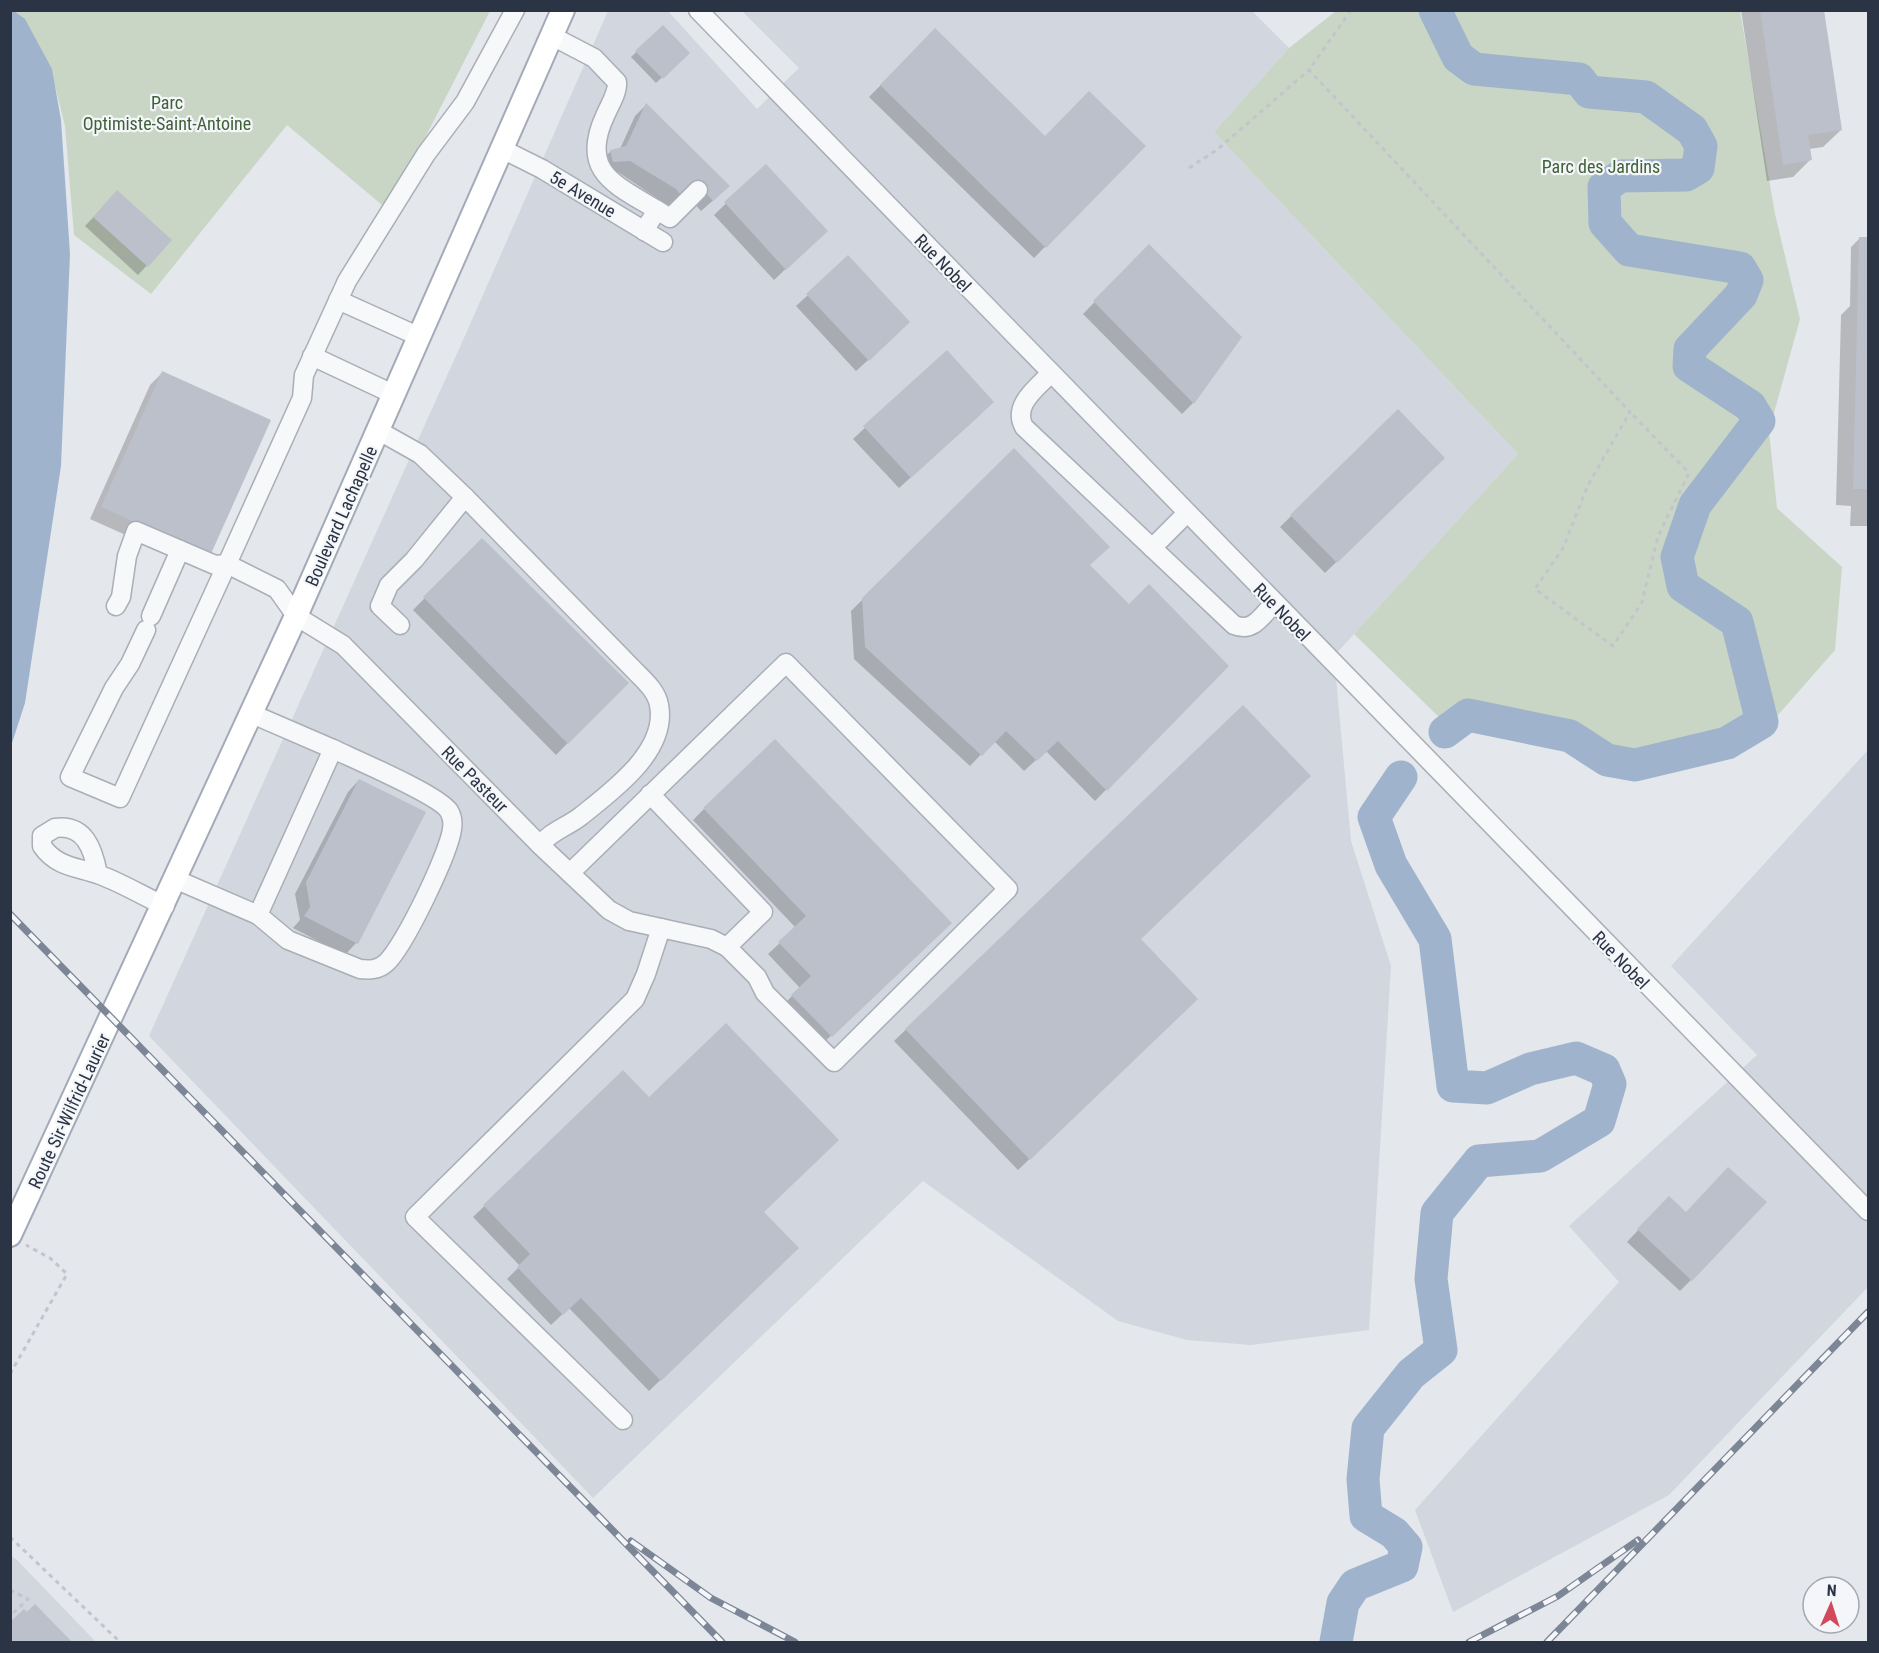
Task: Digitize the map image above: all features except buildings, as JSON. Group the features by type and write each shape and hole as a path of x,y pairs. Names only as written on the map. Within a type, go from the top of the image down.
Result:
{"main road":[{"name":"Boulevard Lachapelle","path":"113,1019 379,431 563,10"},
{"name":"Route Sir-Wilfrid-Laurier","path":"16,1239 113,1019"}],"street":[{"path":"180,550 130,664 114,688 70,777 120,798 302,398 304,375 347,281 426,154 465,102 515,10"},
{"name":"Rue Nobel","path":"698,10 1869,1211"},
{"path":"552,36 594,58 617,82 616,91 597,138 599,166 611,182 670,218 698,190"},
{"name":"5e Avenue","path":"502,149 542,169 663,242"},
{"path":"644,231 657,210"},
{"path":"338,300 420,337"},
{"path":"312,356 395,395"},
{"path":"1051,373 1022,405 1019,412 1023,426 1234,626 1242,629 1251,627 1274,603"},
{"path":"379,431 420,454 465,497 652,689 660,706 657,734 649,753 580,816 547,837 540,845"},
{"path":"400,624 380,606 389,585 414,560 465,497"},
{"path":"1152,548 1187,513"},
{"path":"116,606 121,597 127,556 136,531 214,565 227,564 277,589 296,616"},
{"name":"Rue Pasteur","path":"296,616 343,645 540,845 619,916 711,939 727,947"},
{"path":"570,873 650,794 786,663 1008,889 834,1062 765,993 757,977 727,947 763,912 650,794"},
{"path":"177,880 258,915 288,940 360,969 371,970 386,963 410,931 450,838 452,820 449,811 426,795 333,749 252,714"},
{"path":"258,915 333,749"},
{"path":"98,874 165,906"},
{"path":"623,1420 415,1218 634,999 646,974 661,928"}],"path":[{"path":"1189,168 1218,149 1309,70 1352,10"},
{"path":"1309,70 1689,473 1658,536 1642,602 1613,646 1535,589 1563,548 1588,485 1630,412"},
{"path":"10,1374 67,1274 50,1258 16,1239"},
{"path":"10,1537 120,1642"},
{"path":"10,1590 28,1599 10,1616"}],"shaded area":[{"path":"608,11 668,11 757,109 799,68 742,11 1252,11 1289,48 1214,132 1518,454 1334,656 1351,841 1391,966 1369,1330 1251,1345 1187,1340 1118,1321 923,1181 593,1498 149,1036 464,338"},
{"path":"1868,750 1868,1287 1669,1495 1453,1612 1415,1510 1619,1282 1569,1226 1757,1055 1671,966"},
{"path":"10,1555 17,1560 96,1642 11,1642"}],"green space":[{"name":"Parc Optimiste-Saint-Antoine","path":"14,11 490,11 388,210 287,125 151,294 74,235 65,126 52,74"},
{"name":"Parc des Jardins","path":"1336,11 1740,11 1775,214 1800,319 1769,431 1777,508 1842,567 1835,650 1764,731 1692,755 1646,760 1587,746 1565,725 1444,722 1354,634 1518,454 1214,132 1289,48"}],"water":[{"path":"10,11 14,11 25,19 52,69 61,120 70,254 61,466 25,703 11,746"}],"waterway":[{"path":"1435,10 1458,57 1474,69 1579,79 1589,92 1646,97 1692,130 1701,146 1698,168 1686,175 1621,176 1604,187 1605,223 1629,250 1740,268 1747,280 1741,295 1690,349 1689,366 1750,406 1759,421 1695,505 1677,557 1683,586 1737,622 1762,722 1727,743 1635,765 1607,760 1570,736 1468,715 1445,732"},
{"path":"1336,1642 1343,1603 1355,1585 1402,1566 1406,1547 1394,1533 1366,1516 1363,1479 1368,1428 1411,1374 1441,1350 1431,1279 1437,1213 1479,1161 1540,1156 1599,1121 1610,1084 1604,1070 1576,1058 1530,1069 1487,1088 1453,1086 1435,939 1391,865 1374,817 1401,777"}],"railway":[{"path":"10,914 722,1642"},
{"path":"1547,1642 1868,1312"},
{"path":"1469,1642 1558,1596 1638,1540"},
{"path":"631,1541 711,1598 795,1642"}]}
